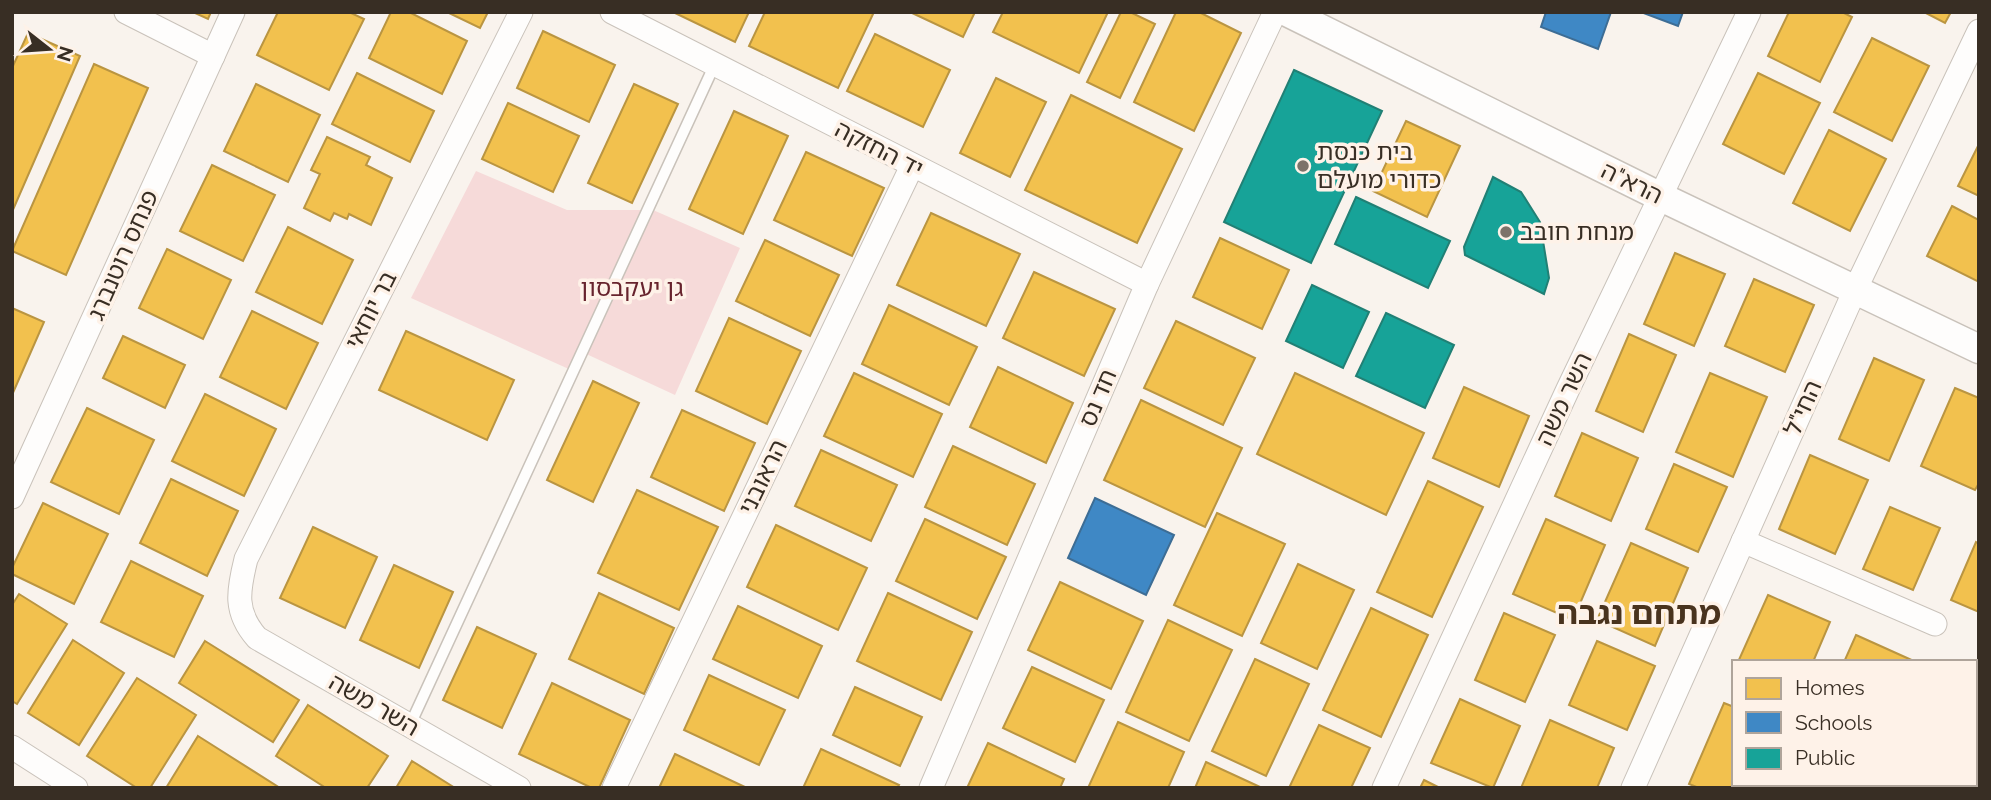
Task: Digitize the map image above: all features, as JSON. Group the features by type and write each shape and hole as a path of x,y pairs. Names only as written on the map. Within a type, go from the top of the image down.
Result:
{"street":[{"path":"127,12 213,56"},
{"name":"פנחס רוטנברג","path":"12,497 233,12"},
{"name":"בר יוחאי","path":"239,612 238,593 246,559 521,12"},
{"name":"יד החזקה","path":"612,12 1147,284"},
{"name":"חד נס","path":"931,788 1147,284 1275,12"},
{"name":"הרא\"ה","path":"1287,12 1661,197 1979,349"},
{"name":"השר משה","path":"1384,788 1568,389 1749,12"},
{"name":"החי\"ל","path":"1637,786 1855,290 1979,31"},
{"name":"הראובני","path":"614,788 912,166"},
{"path":"1744,541 1935,624"},
{"name":"השר משה","path":"239,612 257,638 519,788"},
{"path":"12,747 76,788"}],"lane":[{"path":"410,725 714,66"}],"green space":[{"name":"גן יעקבסון","path":"476,171 567,210 653,210 740,248 675,395 582,352 571,370 411,298"},
{"path":"1979,727 1979,788 1952,788 1977,786"}],"building: Homes":[{"path":"193,12 211,12 208,19"},
{"path":"278,12 349,12 364,19 329,90 257,55"},
{"path":"391,12 409,12 467,41 442,94 369,58"},
{"path":"447,12 488,12 480,28"},
{"path":"673,12 749,12 735,42"},
{"path":"765,12 874,12 838,88 749,46"},
{"path":"910,12 975,12 963,37"},
{"path":"1003,12 1108,12 1079,73 993,32"},
{"path":"1121,12 1130,12 1155,24 1120,98 1087,82"},
{"path":"1176,12 1199,12 1241,33 1194,131 1134,102"},
{"path":"1789,12 1842,12 1852,17 1820,82 1768,56"},
{"path":"1924,12 1951,12 1945,23"},
{"path":"543,31 615,65 589,122 517,88"},
{"path":"28,33 80,56 12,212 12,68"},
{"path":"875,34 950,70 923,127 847,91"},
{"path":"1872,38 1929,66 1892,141 1834,112"},
{"path":"94,64 148,88 66,275 12,251"},
{"path":"357,73 434,111 410,162 332,124"},
{"path":"1758,73 1820,103 1784,174 1723,144"},
{"path":"996,78 1046,102 1010,177 960,153"},
{"path":"256,84 320,115 288,182 224,151"},
{"path":"634,84 678,104 632,203 588,183"},
{"path":"1071,95 1182,149 1137,243 1025,190"},
{"path":"508,103 579,136 553,192 482,159"},
{"path":"734,111 788,136 743,234 689,209"},
{"path":"1406,121 1460,146 1427,217 1373,191"},
{"path":"1829,130 1886,159 1850,231 1793,203"},
{"path":"327,137 370,157 366,165 392,178 371,225 349,214 347,219 334,213 330,221 304,208 320,174 311,170"},
{"path":"1979,144 1979,196 1958,186"},
{"path":"806,152 884,188 852,256 774,220"},
{"path":"212,165 275,195 243,261 180,231"},
{"path":"1952,206 1979,220 1979,282 1927,256"},
{"path":"931,213 1020,254 986,326 897,285"},
{"path":"288,227 353,260 322,324 256,292"},
{"path":"1220,238 1289,270 1262,329 1193,297"},
{"path":"765,240 839,275 810,336 736,301"},
{"path":"167,249 231,280 203,339 139,308"},
{"path":"1675,253 1725,274 1694,346 1644,324"},
{"path":"1034,272 1115,309 1084,376 1003,338"},
{"path":"1754,279 1814,305 1785,372 1725,346"},
{"path":"889,305 977,347 949,405 862,364"},
{"path":"12,308 44,322 12,395"},
{"path":"252,311 318,343 286,409 220,377"},
{"path":"729,318 801,351 767,424 696,391"},
{"path":"1176,321 1255,358 1223,425 1144,388"},
{"path":"406,331 514,380 487,440 379,390"},
{"path":"1629,334 1676,355 1643,432 1596,411"},
{"path":"123,336 185,365 165,408 103,378"},
{"path":"1874,358 1924,380 1889,461 1839,439"},
{"path":"998,367 1073,403 1046,463 970,427"},
{"path":"854,373 942,414 913,477 824,436"},
{"path":"1295,373 1424,433 1386,515 1257,454"},
{"path":"1710,373 1767,397 1733,477 1676,452"},
{"path":"593,381 639,403 593,502 547,480"},
{"path":"1464,387 1529,416 1499,487 1433,458"},
{"path":"1955,388 1979,398 1979,483 1975,490 1921,466"},
{"path":"205,394 276,429 244,496 172,461"},
{"path":"1141,400 1242,448 1205,527 1104,480"},
{"path":"87,408 154,440 119,514 51,482"},
{"path":"682,410 755,443 724,511 651,477"},
{"path":"1582,433 1638,458 1611,521 1555,496"},
{"path":"953,446 1035,484 1007,545 925,507"},
{"path":"821,450 897,485 871,541 795,506"},
{"path":"1810,455 1868,480 1835,554 1779,529"},
{"path":"1674,464 1727,487 1698,552 1646,529"},
{"path":"171,479 238,511 207,576 140,543"},
{"path":"1428,481 1483,507 1432,617 1377,592"},
{"path":"637,490 718,527 679,610 598,573"},
{"path":"43,503 108,534 74,604 12,574 12,568"},
{"path":"1890,507 1940,528 1913,590 1863,569"},
{"path":"1217,513 1285,544 1242,636 1174,605"},
{"path":"925,519 1006,557 977,619 896,581"},
{"path":"1546,519 1605,545 1573,620 1513,594"},
{"path":"776,525 867,568 838,630 747,587"},
{"path":"313,527 377,557 345,628 280,598"},
{"path":"1976,542 1979,544 1979,612 1951,600"},
{"path":"1631,543 1688,568 1655,646 1597,620"},
{"path":"131,561 203,596 174,657 101,622"},
{"path":"1298,564 1354,590 1317,669 1261,643"},
{"path":"394,565 453,592 419,668 360,640"},
{"path":"1060,582 1143,621 1111,689 1028,650"},
{"path":"599,593 674,628 644,694 569,659"},
{"path":"888,593 972,632 941,700 857,661"},
{"path":"19,594 67,624 17,704 12,701 12,605"},
{"path":"1768,595 1830,622 1814,660 1739,660"},
{"path":"738,606 822,646 798,698 713,659"},
{"path":"1371,608 1428,635 1381,737 1323,710"},
{"path":"1504,613 1555,635 1525,702 1475,680"},
{"path":"1168,620 1232,650 1189,741 1126,712"},
{"path":"477,627 536,654 502,728 443,700"},
{"path":"1856,635 1912,660 1845,660"},
{"path":"73,640 124,673 79,745 28,713"},
{"path":"205,641 299,700 273,742 179,683"},
{"path":"1597,641 1655,666 1627,730 1569,705"},
{"path":"1255,659 1309,684 1266,776 1212,751"},
{"path":"1032,667 1104,700 1075,762 1003,728"},
{"path":"709,675 785,710 759,765 684,730"},
{"path":"137,678 196,715 150,788 137,788 87,756"},
{"path":"552,683 630,720 599,788 592,788 519,754"},
{"path":"855,687 922,717 900,766 833,735"},
{"path":"1460,699 1520,726 1493,788 1431,763"},
{"path":"1724,703 1732,706 1732,786 1759,786 1758,788 1699,788 1689,784"},
{"path":"308,705 388,756 367,788 326,788 276,756"},
{"path":"1550,720 1614,748 1597,788 1521,788"},
{"path":"1118,722 1184,752 1168,788 1088,788"},
{"path":"1319,725 1370,748 1351,788 1289,788"},
{"path":"198,736 280,788 166,788"},
{"path":"988,743 1064,779 1060,788 967,788"},
{"path":"821,749 899,785 897,788 803,788"},
{"path":"675,754 747,788 659,788"},
{"path":"412,761 455,788 396,788"},
{"path":"1206,762 1260,787 1260,788 1195,788"},
{"path":"1424,780 1440,788 1420,788"},
{"path":"1772,786 1815,786 1814,788"},
{"path":"1834,786 1880,786 1880,788 1833,788"}],"building: Schools":[{"path":"1546,12 1611,12 1598,49 1541,27"},
{"path":"1641,12 1683,12 1678,26"},
{"path":"1095,498 1174,535 1146,595 1068,558"}],"building: Public":[{"name":"בית כנסת כדורי מועלם","path":"1294,70 1382,111 1311,263 1224,222"},
{"name":"מנחת חובב","path":"1493,177 1521,192 1540,222 1549,278 1544,294 1465,255 1464,247"},
{"path":"1356,197 1450,241 1428,288 1335,244"},
{"path":"1312,285 1369,312 1343,368 1286,341"},
{"path":"1386,313 1454,345 1425,408 1356,376"}],"place":[{"name":"בית כנסת כדורי מועלם","path":"1303,166"},
{"name":"מנחת חובב","path":"1506,232"}],"district":[{"name":"מתחם נגבה","path":"1639,613"}]}
